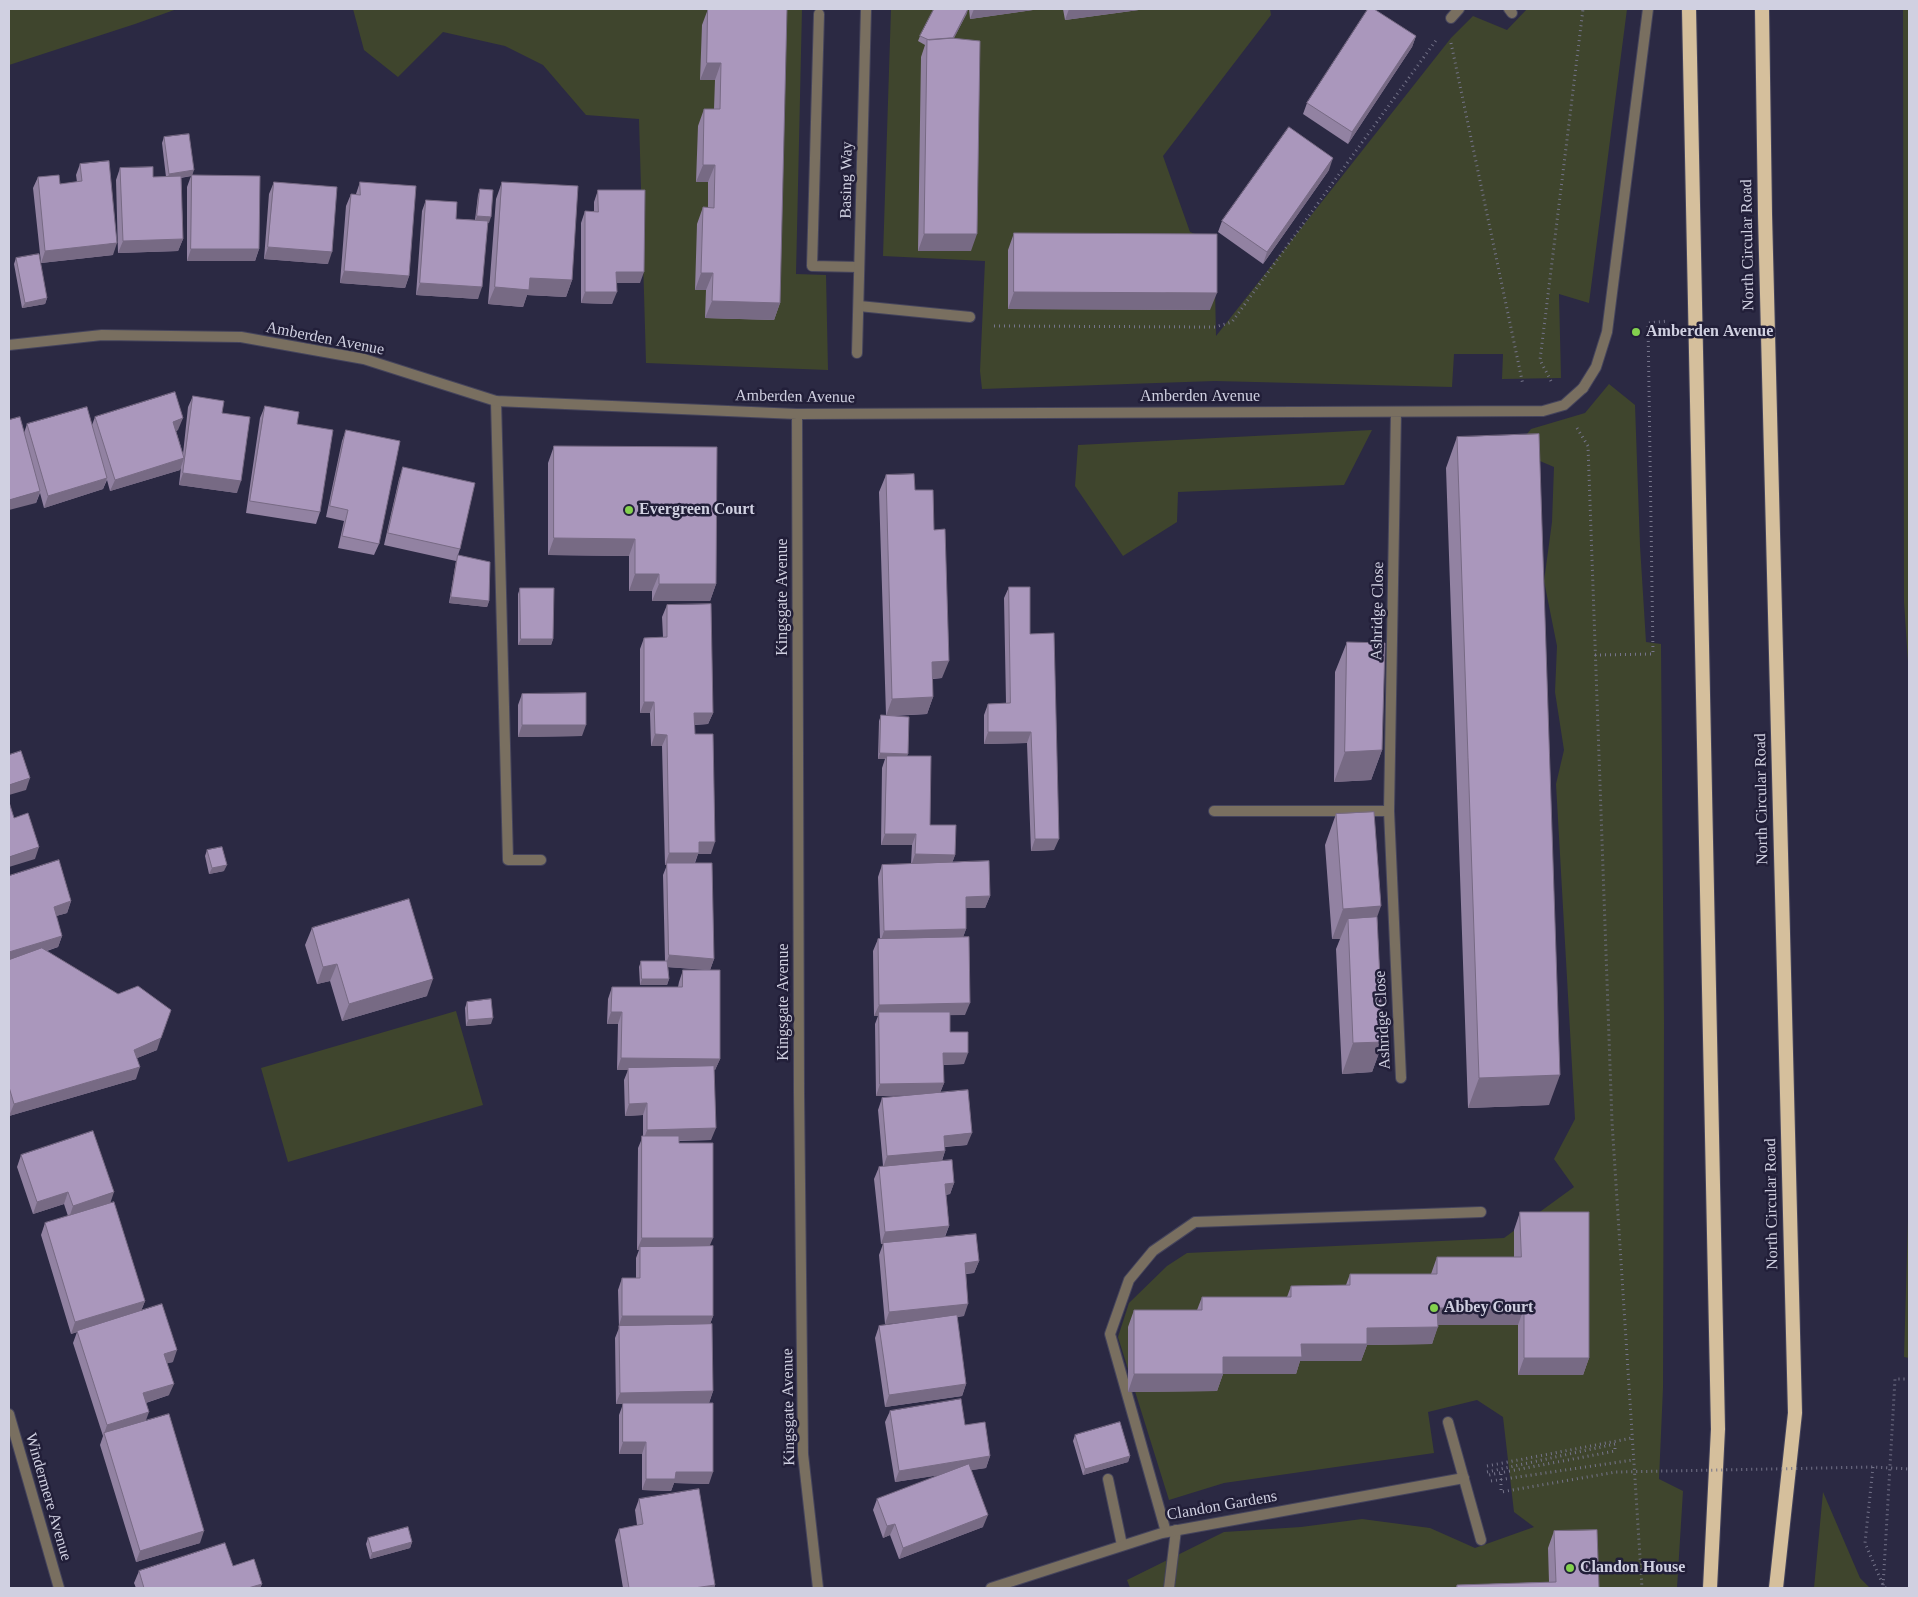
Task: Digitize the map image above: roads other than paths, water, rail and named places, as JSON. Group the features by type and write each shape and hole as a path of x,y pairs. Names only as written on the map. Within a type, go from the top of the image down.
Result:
{"highway":[{"path":"1689,9 1697,318 1718,1429 1710,1588"},
{"name":"North Circular Road","path":"1762,9 1764,214 1795,1413 1776,1588"}],"street":[{"name":"Basing Way","path":"857,353 866,9"},
{"path":"1451,18 1459,9"},
{"name":"Amberden Avenue","path":"9,346 102,335 241,337 364,359 496,401 797,414 1544,411 1564,405 1583,388 1596,367 1607,332 1648,9"},
{"path":"819,14 812,266 860,267"},
{"path":"859,306 970,316"},
{"path":"496,401 508,860 540,860"},
{"name":"Ashridge Close","path":"1396,412 1389,811 1400,1078"},
{"name":"Kingsgate Avenue","path":"797,414 799,1094 803,1454 818,1588"},
{"path":"1214,811 1389,811"},
{"path":"1169,1588 1171,1531 1110,1334 1129,1280 1153,1251 1195,1222 1481,1212"},
{"name":"Windermere Avenue","path":"9,1414 59,1588"},
{"path":"1448,1422 1481,1540"},
{"name":"Clandon Gardens","path":"991,1588 1171,1531 1464,1477"},
{"path":"1108,1479 1122,1545"}],"place":[{"name":"Amberden Avenue","path":"1636,332"},
{"name":"Evergreen Court","path":"629,510"},
{"name":"Abbey Court","path":"1434,1308"},
{"name":"Clandon House","path":"1570,1568"}]}
